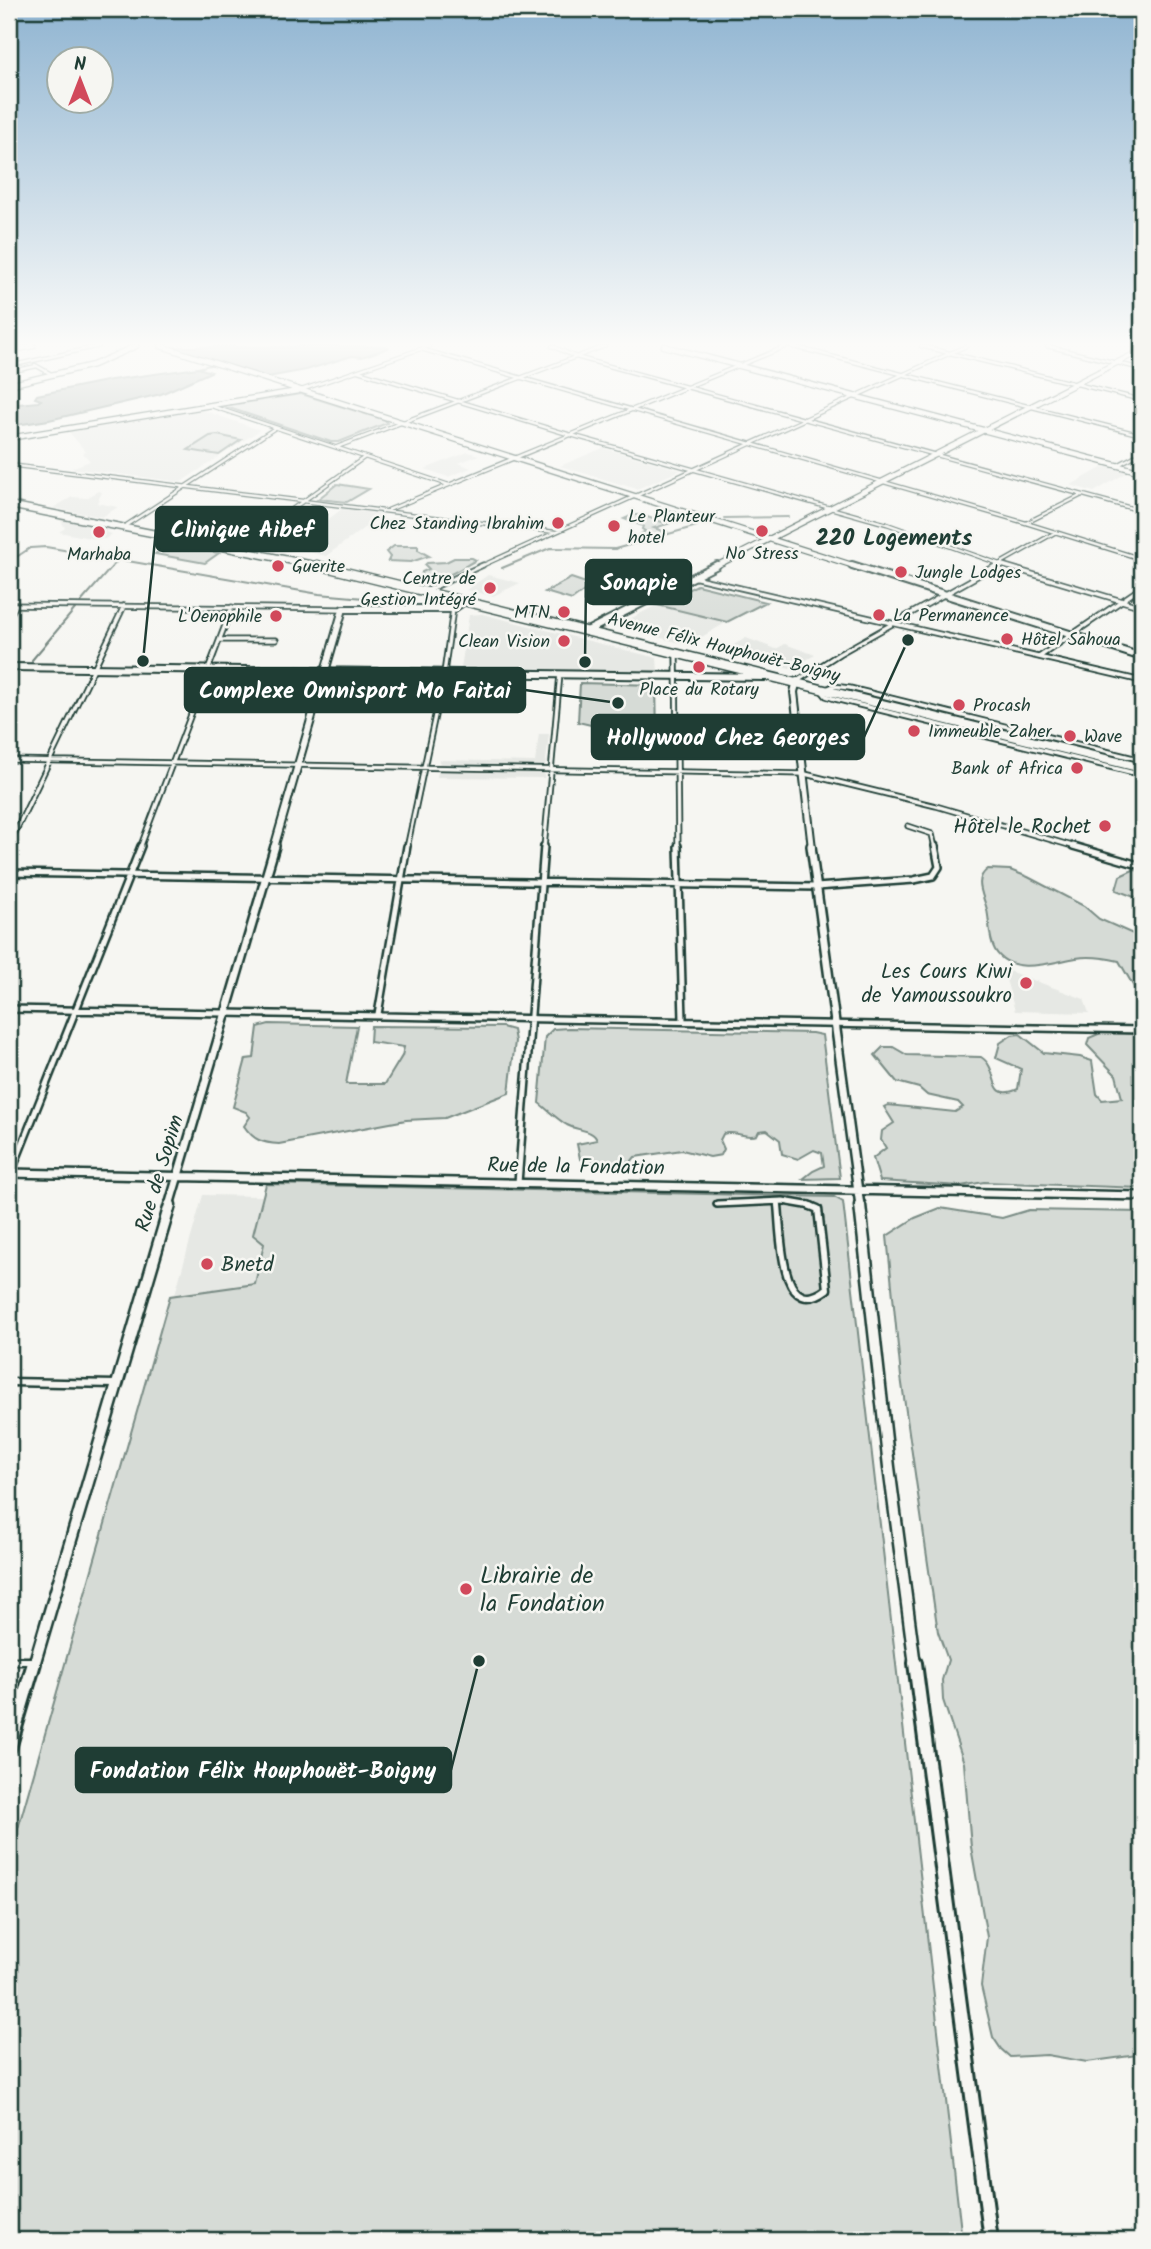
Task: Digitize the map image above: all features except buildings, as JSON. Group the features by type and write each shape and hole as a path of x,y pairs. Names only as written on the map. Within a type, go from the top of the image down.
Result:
{"highway":[{"name":"Avenue Félix Houphouët-Boigny","path":"9,505 239,547 428,590 1142,768"}],"street":[{"path":"125,526 239,451"},
{"path":"348,451 449,485"},
{"path":"492,451 1142,657"},
{"path":"385,511 531,451"},
{"path":"628,451 887,524 998,564 1142,607"},
{"path":"428,590 736,451"},
{"path":"776,451 1142,559"},
{"path":"923,451 1142,512"},
{"path":"589,630 941,451"},
{"path":"1061,451 1142,472"},
{"path":"1116,466 1142,452"},
{"path":"239,547 365,457"},
{"path":"9,465 558,532"},
{"path":"1026,523 1082,495"},
{"path":"991,2240 889,1467 794,692 797,681 1056,532"},
{"path":"693,578 1142,681"},
{"path":"1039,657 1142,587"},
{"path":"9,605 453,609 466,600"},
{"path":"9,617 16,605"},
{"path":"9,845 124,606"},
{"path":"9,1175 174,763 232,607"},
{"name":"Rue de Sopim","path":"9,1748 343,609"},
{"path":"378,1014 400,880 444,673 453,609"},
{"path":"221,640 276,640"},
{"path":"676,652 679,770 677,884 682,1020"},
{"path":"9,667 779,677"},
{"path":"518,1183 560,674"},
{"path":"1142,760 850,688 824,688 824,694 835,699 1142,775"},
{"path":"9,760 805,774 936,806 1142,866"},
{"path":"9,873 816,887 914,880 933,876 939,871 939,867 932,834 908,826"},
{"path":"9,1009 1142,1030"},
{"name":"Rue de la Fondation","path":"9,1175 1142,1196"},
{"path":"717,1204 778,1202 804,1203 818,1209 827,1289 819,1295 804,1296 793,1290 786,1278 778,1202"},
{"path":"9,1382 116,1384"},
{"path":"9,1661 34,1661"}],"shaded area":[{"path":"194,451 225,451 219,455"},
{"path":"228,451 181,482 71,468 90,461 83,453"},
{"path":"596,451 613,451 681,470 637,489 560,466"},
{"path":"468,452 479,455 459,463 471,468 448,477 425,469"},
{"path":"1105,466 1128,472 1094,492 1071,485"},
{"path":"337,484 369,489 347,502 318,499"},
{"path":"98,491 102,492 97,503 118,507 102,517 53,508 72,497 87,498"},
{"path":"342,509 383,514 326,556 259,541 290,518 322,524"},
{"path":"633,515 668,524 654,528 666,532 639,539 637,537 645,531 643,526 624,519"},
{"path":"60,519 110,529 105,532 112,534 105,539 95,539 59,532 65,528"},
{"path":"170,544 219,553 205,563 155,554"},
{"path":"394,546 418,546 418,550 429,556 411,562 388,561 390,557 386,552"},
{"path":"454,558 476,560 442,578 421,577 422,572 429,569 425,565 427,563 446,562"},
{"path":"488,575 520,583 493,596 466,590"},
{"path":"571,578 592,585 572,600 545,592"},
{"path":"697,585 766,602 727,622 657,605"},
{"path":"657,605 696,612 727,622 688,645 616,626"},
{"path":"482,614 657,658 658,672 461,669 469,615"},
{"path":"746,638 776,649 785,644 815,655 790,669 721,652"},
{"path":"580,683 656,685 657,734 642,737 578,722"},
{"path":"539,734 549,734 544,778 437,777 440,760 535,762"},
{"path":"988,869 1010,870 1028,877 1084,906 1099,919 1142,938 1142,1001 1119,961 1081,957 1032,966 1011,963 1002,958 993,945 981,889 981,876"},
{"path":"1133,870 1142,871 1142,900 1116,890 1120,876"},
{"name":"Les Cours Kiwi de Yamoussoukro","path":"1003,969 1084,999 1089,1013 1015,1011"},
{"path":"269,1024 357,1026 346,1084 385,1084 402,1056 404,1047 370,1042 371,1026 502,1027 513,1030 515,1041 509,1093 445,1118 406,1120 279,1144 264,1142 251,1135 244,1126 250,1117 246,1112 233,1107 246,1059 254,1058 258,1027"},
{"path":"553,1029 822,1035 840,1178 803,1179 824,1166 822,1153 814,1150 798,1159 782,1154 780,1140 767,1130 759,1131 753,1136 723,1134 720,1140 724,1149 721,1155 710,1157 682,1150 635,1157 631,1162 603,1166 580,1159 577,1144 597,1140 595,1136 567,1125 539,1103 545,1037"},
{"path":"1103,1032 1142,1034 1142,1188 984,1182 961,1186 880,1181 873,1158 886,1148 881,1140 882,1131 894,1123 884,1107 888,1105 955,1112 963,1107 958,1102 927,1095 919,1088 897,1082 875,1055 883,1047 893,1047 907,1055 981,1057 991,1069 998,1088 1002,1092 1008,1092 1018,1089 1021,1069 996,1058 1000,1043 1012,1035 1020,1034 1044,1053 1092,1061 1097,1094 1102,1100 1122,1098 1116,1075 1087,1045 1089,1038"},
{"path":"266,1184 834,1197 843,1202 962,2240 9,2240 9,1860 170,1296 255,1284 264,1244 253,1235"},
{"path":"203,1195 262,1196 253,1234 264,1244 255,1284 175,1294"},
{"path":"940,1208 1002,1218 1029,1210 1142,1212 1142,2057 1137,2055 1087,2062 1047,2055 1010,2057 993,2037 981,1986 987,1937 971,1847 964,1763 943,1700 942,1680 948,1660 938,1632 901,1377 887,1236 915,1218"}],"waterway":[{"path":"724,518 788,517"},
{"path":"502,568 550,548 615,549 697,526"},
{"path":"9,562 30,548 46,547 319,594 410,602"},
{"path":"81,602 117,561"},
{"path":"32,660 75,609"}],"place":[{"name":"Chez Standing Ibrahim","path":"558,523"},
{"name":"Le Planteur hotel","path":"614,526"},
{"name":"No Stress","path":"762,531"},
{"name":"Marhaba","path":"99,532"},
{"name":"Guerite","path":"278,566"},
{"name":"Jungle Lodges","path":"901,572"},
{"name":"Centre de Gestion Intégré","path":"490,588"},
{"name":"MTN","path":"564,612"},
{"name":"La Permanence","path":"879,615"},
{"name":"L'Oenophile","path":"276,616"},
{"name":"Hôtel Sahoua","path":"1007,639"},
{"name":"Hollywood Chez Georges","path":"908,640"},
{"name":"Clean Vision","path":"564,641"},
{"name":"Clinique Aibef","path":"143,661"},
{"name":"Sonapie","path":"585,662"},
{"name":"Place du Rotary","path":"699,667"},
{"name":"Complexe Omnisport Mo Faitai","path":"618,703"},
{"name":"Procash","path":"959,705"},
{"name":"Immeuble Zaher","path":"914,731"},
{"name":"Wave","path":"1070,736"},
{"name":"Bank of Africa","path":"1077,768"},
{"name":"Hôtel le Rochet","path":"1105,826"},
{"name":"Les Cours Kiwi de Yamoussoukro","path":"1026,983"},
{"name":"Bnetd","path":"207,1264"},
{"name":"Librairie de la Fondation","path":"466,1589"},
{"name":"Fondation Félix Houphouët-Boigny","path":"479,1661"}],"district":[{"name":"220 Logements","path":"894,537"}]}
